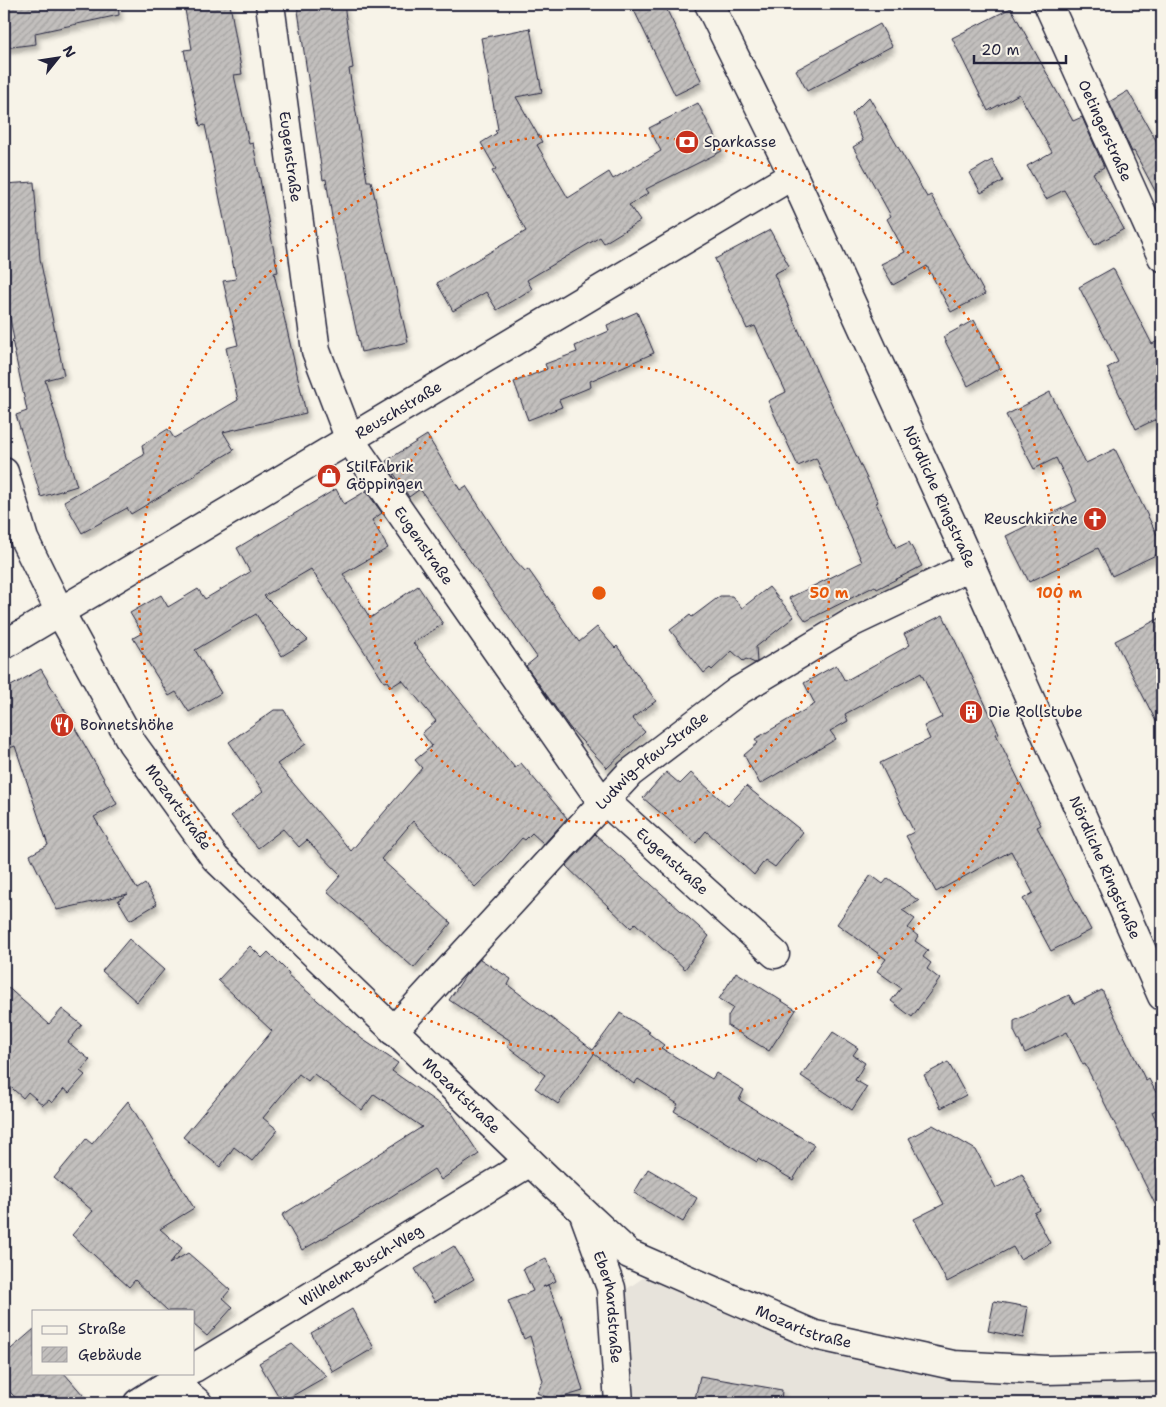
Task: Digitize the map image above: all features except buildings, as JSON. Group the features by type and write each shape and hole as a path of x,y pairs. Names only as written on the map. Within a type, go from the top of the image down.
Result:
{"street":[{"name":"Eugenstraße","path":"270,4 316,351 350,440 595,792 775,954"},
{"name":"Nördliche Ringstraße","path":"708,4 792,175 971,566 1162,996"},
{"name":"Oetingerstraße","path":"1048,4 1162,258"},
{"name":"Reuschstraße","path":"4,645 792,175"},
{"name":"Mozartstraße","path":"4,472 24,540 60,612 132,742 215,858 584,1214 629,1254 815,1336 953,1365 1047,1370 1162,1367"},
{"name":"Ludwig-Pfau-Straße","path":"393,1031 630,773 738,691 853,622 971,566"},
{"name":"Wilhelm-Busch-Weg","path":"195,1367 530,1162"},
{"name":"Eberhardstraße","path":"584,1214 611,1288 619,1403"},
{"name":"Wilhelm-Busch-Weg","path":"138,1403 184,1374"},
{"path":"184,1374 198,1403"}],"shaded area":[{"path":"659,1267 815,1335 953,1365 1162,1367 1162,1403 619,1403 612,1299"}],"place":[{"name":"Sparkasse","path":"687,142"},
{"name":"StilFabrik Göppingen","path":"329,476"},
{"name":"Reuschkirche","path":"1095,519"},
{"name":"Die Rollstube","path":"971,712"},
{"name":"Bonnetshöhe","path":"62,725"}]}
